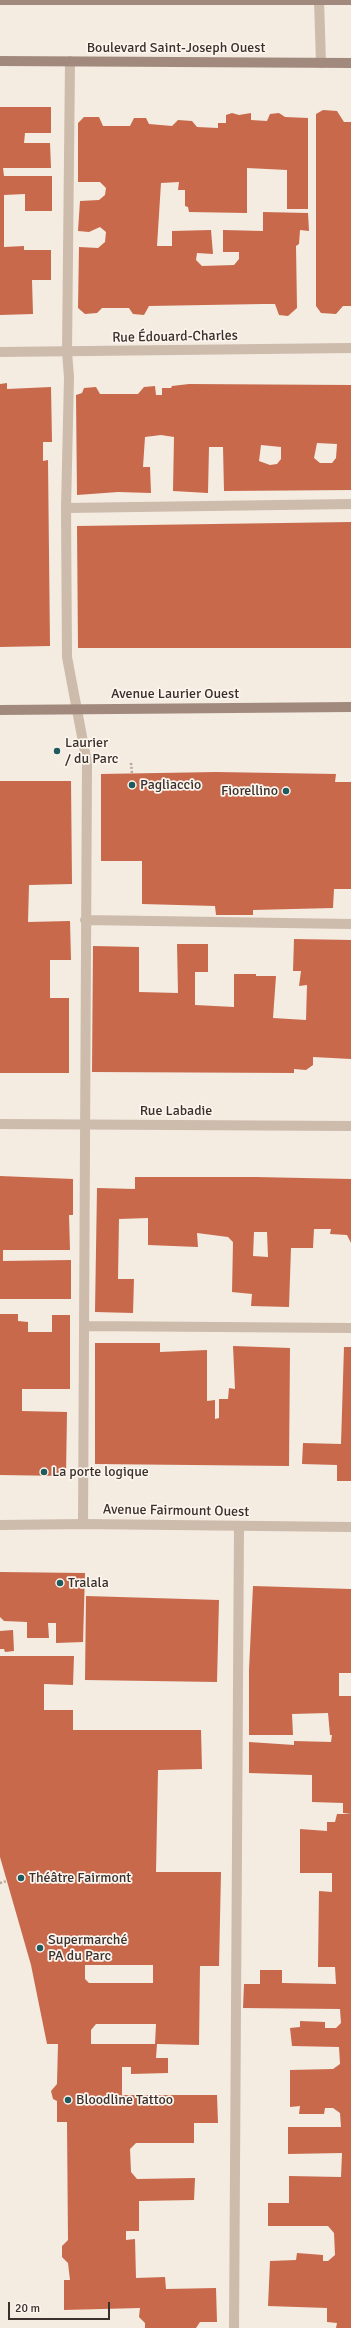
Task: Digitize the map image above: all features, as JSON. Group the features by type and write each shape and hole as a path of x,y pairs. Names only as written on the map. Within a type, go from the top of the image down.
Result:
{"main road":[{"path":"0,0 351,0"},
{"name":"Boulevard Saint-Joseph Ouest","path":"0,61 351,63"},
{"name":"Avenue Laurier Ouest","path":"0,710 351,707"}],"street":[{"path":"319,0 321,63"},
{"path":"70,61 67,352 69,377 66,508 67,657 87,763 83,1524"},
{"name":"Rue Édouard-Charles","path":"0,352 351,348"},
{"path":"66,508 351,504"},
{"path":"85,920 351,924"},
{"name":"Rue Labadie","path":"0,1124 351,1126"},
{"path":"85,1326 351,1328"},
{"name":"Avenue Fairmount Ouest","path":"0,1525 83,1524 351,1527"},
{"path":"234,2328 239,1526"}],"path":[{"path":"131,763 132,774"},
{"path":"0,1882 7,1881"}],"building":[{"path":"0,107 51,107 51,133 25,133 24,143 50,143 51,168 3,168 4,176 52,176 52,211 25,211 25,194 4,195 4,247 24,246 24,250 51,250 51,280 32,280 33,314 0,315"},
{"path":"323,110 337,111 344,122 351,122 351,306 343,306 336,314 321,313 316,306 316,114"},
{"path":"232,113 239,115 251,113 251,120 267,121 270,114 279,113 285,117 308,118 308,209 287,209 287,170 247,168 247,213 189,212 188,207 185,206 185,190 178,190 179,182 161,183 157,246 172,246 172,231 211,230 213,254 197,253 196,260 202,266 234,265 239,259 239,252 223,252 223,230 263,231 263,212 308,213 309,231 300,230 299,244 296,246 297,308 288,316 279,315 275,304 149,306 144,315 133,314 129,308 102,308 97,313 85,314 78,308 79,247 98,248 105,242 106,232 100,227 89,232 78,231 80,201 99,200 105,195 106,188 100,182 78,182 78,123 84,117 99,117 103,126 130,126 134,118 146,118 149,124 172,126 178,120 192,121 197,127 218,128 218,123 226,123 226,115"},
{"path":"7,383 7,389 51,387 52,442 43,442 43,461 48,460 50,646 0,647 0,384"},
{"path":"189,384 351,385 351,490 224,491 223,447 209,447 208,493 173,491 174,437 161,435 145,437 143,467 150,467 151,493 118,492 77,495 76,395 82,393 84,388 96,387 100,394 138,394 144,387 155,386 156,395 162,395 162,388 171,388 172,386","holes":["317,443 337,444 336,458 332,463 320,463 314,458","261,445 281,447 281,459 277,464 270,465 259,461"]},
{"path":"351,522 351,648 78,648 77,526"},
{"path":"216,772 336,774 335,782 351,782 351,889 334,889 333,908 253,910 253,915 216,915 215,906 142,904 142,861 101,861 101,774"},
{"path":"0,781 71,781 72,884 29,885 28,922 70,921 71,960 50,960 50,998 69,998 69,1073 0,1073"},
{"path":"294,939 351,940 351,1059 313,1057 313,1065 306,1070 294,1069 294,1073 92,1072 93,946 139,947 139,992 178,993 177,944 208,944 208,972 195,972 195,1005 234,1007 234,974 256,974 256,976 276,976 273,1018 306,1020 307,985 299,986 301,971 293,971"},
{"path":"0,1176 73,1179 73,1215 69,1215 70,1250 3,1250 3,1261 71,1260 71,1299 0,1299"},
{"path":"135,1177 351,1179 351,1243 347,1235 330,1234 331,1229 314,1229 313,1248 291,1248 289,1307 251,1306 252,1294 232,1292 233,1242 228,1237 197,1233 198,1247 148,1245 148,1218 119,1219 118,1279 134,1279 133,1313 95,1312 97,1188 135,1189","holes":["254,1232 267,1232 268,1257 253,1256"]},
{"path":"0,1314 18,1314 18,1321 28,1322 28,1332 52,1332 52,1315 70,1315 70,1389 22,1389 22,1411 67,1412 66,1476 0,1475"},
{"path":"95,1343 160,1343 160,1352 207,1350 207,1401 215,1400 215,1419 219,1418 219,1399 228,1399 229,1388 235,1389 233,1346 290,1348 289,1466 95,1464"},
{"path":"344,1347 351,1347 351,1481 337,1481 337,1465 302,1464 303,1443 341,1444"},
{"path":"0,1572 85,1573 83,1642 56,1643 56,1623 48,1623 49,1638 27,1638 27,1622 4,1621 0,1617"},
{"path":"253,1586 351,1589 351,1673 339,1673 339,1696 351,1696 351,1814 343,1813 343,1803 312,1802 312,1775 249,1773 249,1742 294,1745 294,1741 331,1742 332,1735 330,1735 328,1713 292,1714 293,1735 249,1735 249,1670"},
{"path":"86,1596 219,1600 217,1682 85,1680"},
{"path":"13,1630 14,1651 5,1652 4,1649 0,1649 0,1631"},
{"path":"0,1656 74,1656 73,1685 44,1684 44,1710 73,1710 73,1730 201,1730 202,1769 158,1770 156,1872 221,1872 219,1966 200,1966 199,2045 157,2044 156,2058 168,2058 168,2073 131,2074 131,2067 122,2067 122,2095 217,2095 218,2123 194,2123 194,2143 136,2143 130,2149 131,2172 137,2179 195,2178 194,2200 139,2201 139,2231 126,2231 126,2240 135,2239 136,2278 165,2277 166,2289 216,2288 217,2322 200,2322 196,2328 145,2328 145,2323 139,2317 140,2308 64,2310 64,2280 70,2280 68,2263 62,2257 62,2246 68,2240 67,2122 57,2122 57,2101 53,2099 51,2091 57,2084 58,2044 47,2044 31,1965 0,1857","holes":["85,1965 153,1965 153,1983 89,1983 85,1979","96,2024 156,2024 155,2044 91,2044 91,2030"]},
{"path":"337,1814 351,1814 351,2328 336,2328 337,2323 327,2322 327,2308 268,2306 270,2261 296,2260 297,2253 323,2255 323,2261 328,2261 335,2255 334,2233 328,2226 268,2226 268,2203 289,2203 289,2176 341,2177 342,2153 288,2154 288,2127 341,2127 340,2113 333,2108 325,2108 324,2114 299,2114 300,2106 290,2107 290,2070 333,2069 340,2064 339,2047 292,2046 290,2028 300,2027 300,2021 325,2022 325,2028 336,2028 341,2023 340,2009 243,2008 244,1984 260,1984 260,1970 282,1970 282,1983 336,1984 335,1967 318,1967 319,1891 332,1892 332,1873 300,1873 300,1829 327,1831 327,1822 335,1822"}],"place":[{"name":"Laurier / du Parc","path":"57,751"},
{"name":"Pagliaccio","path":"132,785"},
{"name":"Fiorellino","path":"286,791"},
{"name":"La porte logique","path":"44,1472"},
{"name":"Tralala","path":"60,1583"},
{"name":"Théâtre Fairmont","path":"21,1878"},
{"name":"Supermarché PA du Parc","path":"40,1948"},
{"name":"Bloodline Tattoo","path":"68,2100"}]}
